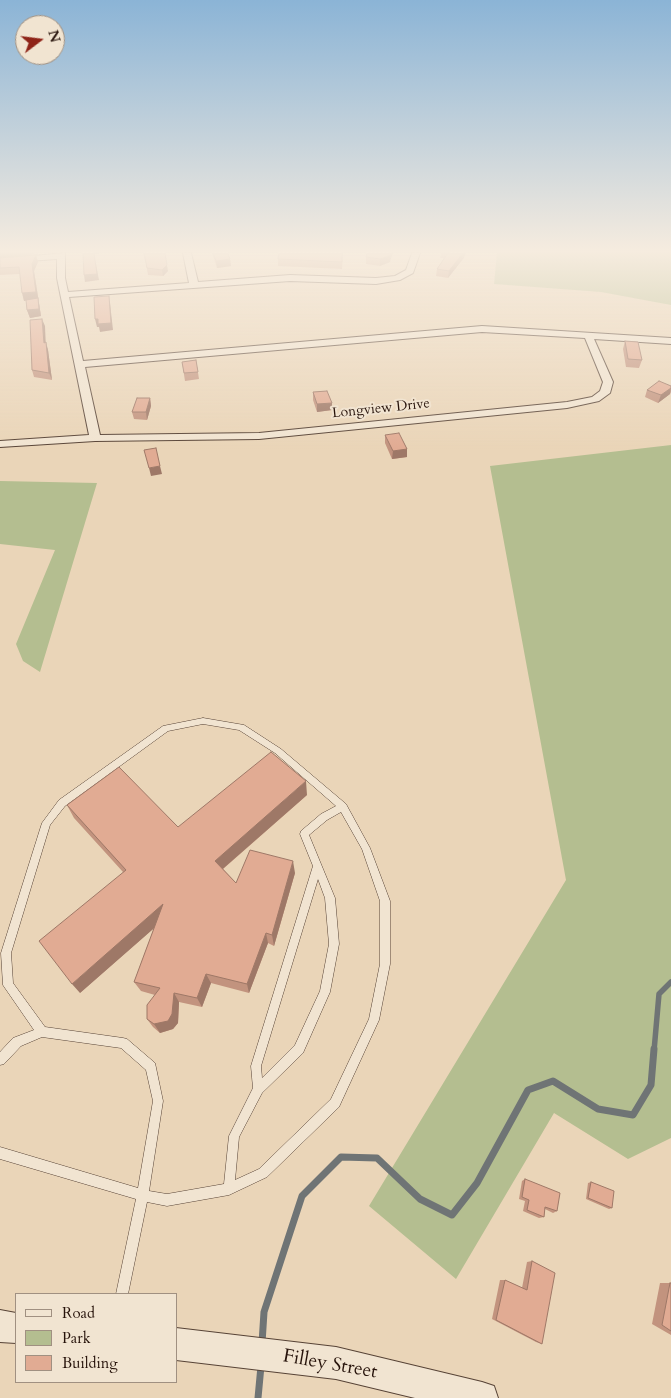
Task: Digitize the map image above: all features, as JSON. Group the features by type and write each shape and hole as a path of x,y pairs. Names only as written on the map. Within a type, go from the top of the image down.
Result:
{"street":[{"path":"0,444 95,438 70,318"},
{"path":"80,364 459,330 514,330 671,341"},
{"name":"Longview Drive","path":"95,438 259,436 576,403 595,399 605,393 608,382 588,335"},
{"path":"0,1326 15,1328"},
{"name":"Filley Street","path":"178,1344 336,1363 482,1398"}],"lane":[{"path":"0,1153 143,1195 167,1200 230,1188 263,1173 335,1103 374,1020 385,964 385,901 366,848 343,807 278,750 242,727 203,721 166,728 62,803 46,823 6,953 8,985 42,1032"},
{"path":"230,1188 234,1136 258,1089 299,1049 325,992 334,944 330,898 304,834 324,816 343,807"},
{"path":"258,1089 256,1066 317,866"},
{"path":"0,1060 17,1042 42,1032 123,1043 151,1066 158,1101 143,1195 122,1293"}],"green space":[{"path":"671,445 671,1138 628,1159 554,1113 456,1279 369,1206 566,880 490,466"},
{"path":"0,481 97,483 40,672 23,661 16,644 55,550 0,544"}],"building":[{"path":"111,318 111,323 98,324 98,319 95,319"},
{"path":"42,319 49,373 32,370 30,320"},
{"path":"625,341 638,342 642,360 628,359"},
{"path":"196,360 198,372 184,373 182,362"},
{"path":"659,381 671,386 671,388 661,395 647,390"},
{"path":"327,391 332,403 317,404 313,392"},
{"path":"137,398 150,398 146,412 132,412"},
{"path":"399,433 407,449 393,451 385,435"},
{"path":"156,448 160,466 149,468 144,450"},
{"path":"271,752 306,781 215,861 236,883 250,850 293,861 272,935 266,933 247,984 206,974 197,998 174,993 172,1014 168,1021 154,1024 147,1019 147,1005 160,988 134,982 163,904 72,984 39,941 126,870 67,805 119,767 178,827"},
{"path":"525,1179 560,1193 557,1211 545,1207 544,1217 527,1210 529,1200 522,1197"},
{"path":"591,1182 614,1191 612,1208 588,1198"},
{"path":"532,1261 555,1273 542,1344 496,1320 505,1280 527,1290"},
{"path":"671,1283 671,1331 662,1325"}],"waterway":[{"path":"654,1051 659,994 671,982"},
{"path":"262,1343 264,1312 302,1196 341,1157 377,1158 420,1199 452,1215 477,1183 528,1090 553,1081 598,1109 633,1115 651,1085 654,1049"},
{"path":"258,1398 261,1366"}]}
